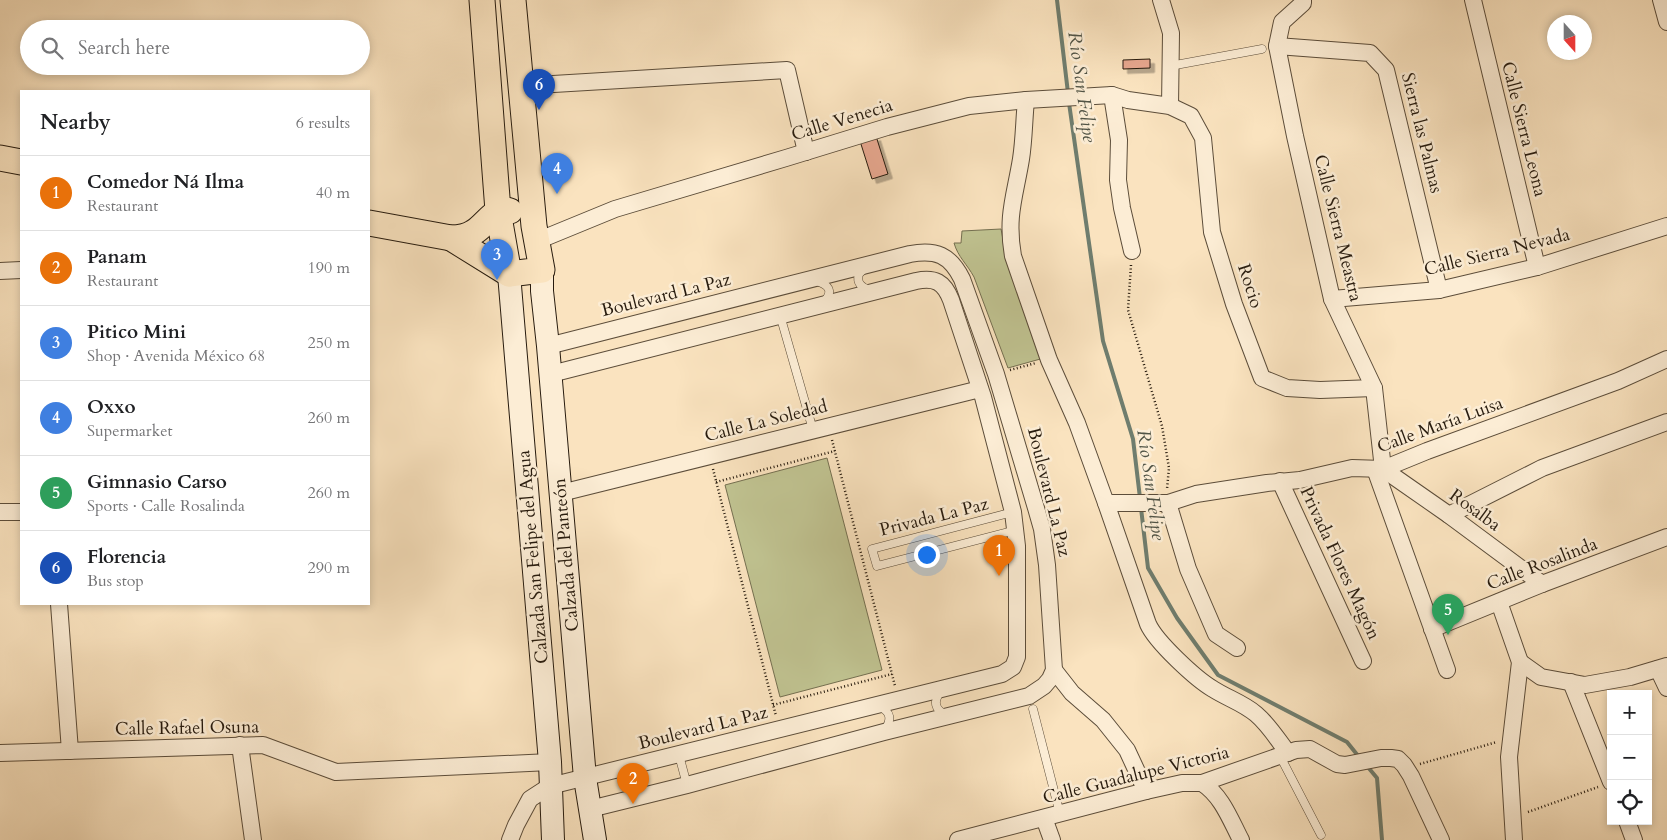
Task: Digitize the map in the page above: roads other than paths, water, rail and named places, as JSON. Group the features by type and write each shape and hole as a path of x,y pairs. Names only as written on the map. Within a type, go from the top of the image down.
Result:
{"main road":[{"path":"482,0 498,211 510,274"},
{"path":"451,238 510,274 542,270 536,234 520,86 513,0"},
{"path":"0,158 20,162"},
{"path":"370,224 451,238 463,237 473,233 498,211 505,209 526,217 536,234"}],"street":[{"path":"1161,0 1171,32 1170,106"},
{"name":"Calle Sierra Meastra","path":"1303,0 1303,3 1282,22 1270,48 1295,136 1332,299 1374,388 1379,469 1447,670"},
{"name":"Calle Sierra Leona","path":"1473,0 1537,267"},
{"path":"1661,0 1667,22"},
{"name":"Sierra las Palmas","path":"1270,48 1370,53 1386,70 1439,290"},
{"path":"520,86 787,70 806,152"},
{"path":"1112,95 1119,140 1118,180 1132,251"},
{"name":"Calle Venecia","path":"536,234 887,126 969,106 1026,100 1112,95 1128,100 1170,106"},
{"path":"1026,100 1023,146 1011,207 1010,238 1013,256 1046,352 1076,423 1106,503 1145,617 1154,636 1175,657 1211,688 1240,703 1256,714 1284,755"},
{"name":"Rocio","path":"1170,106 1191,116 1203,138 1212,232 1234,304 1262,378 1287,388 1320,390 1374,388"},
{"name":"Calle Sierra Nevada","path":"1332,299 1439,290 1537,267 1667,226"},
{"name":"Boulevard La Paz","path":"548,346 920,252 933,253 947,258 952,262 962,279 996,374 1042,529 1047,565 1054,670"},
{"path":"0,271 20,270"},
{"name":"Calzada del Panteón","path":"542,270 542,291 551,374 585,778 595,840"},
{"name":"Calzada San Felipe del Agua","path":"510,274 550,762 553,840"},
{"name":"Boulevard La Paz","path":"550,786 1002,674 1009,670 1016,662 1018,650 1016,530 1013,512 980,388 952,300 944,287 938,282 932,279 924,279 551,374"},
{"name":"Calle María Luisa","path":"1106,503 1164,503 1196,494 1280,481 1300,480 1352,468 1379,469 1618,381 1667,359"},
{"name":"Calle La Soledad","path":"561,493 980,388"},
{"path":"1449,515 1542,468 1667,422"},
{"name":"Rosalba","path":"1379,469 1449,515 1542,584"},
{"name":"Privada Flores Magón","path":"1280,481 1363,661"},
{"path":"1164,503 1188,569 1216,634 1237,648"},
{"path":"0,512 20,512"},
{"name":"Calle Rosalinda","path":"1432,629 1542,584 1667,537"},
{"path":"1499,602 1520,662 1509,757 1514,840"},
{"path":"59,605 70,751"},
{"path":"1520,662 1541,677 1585,685 1630,677 1662,668 1667,688"},
{"path":"590,808 687,785 884,732 1029,696 1044,686 1054,670 1072,693 1103,720 1127,750 1146,791"},
{"path":"1570,682 1610,780"},
{"path":"240,745 253,840"},
{"name":"Calle Rafael Osuna","path":"0,753 263,745 336,772 550,762"},
{"name":"Calle Guadalupe Victoria","path":"958,840 1146,791 1182,783 1202,783 1306,749 1337,764 1349,764 1381,758 1398,759 1407,768 1441,840"},
{"path":"1202,783 1222,802 1240,840"},
{"path":"510,840 530,800 550,786"},
{"path":"1044,818 1052,840"},
{"path":"1628,825 1634,840"}],"lane":[{"path":"1170,66 1270,48"},
{"path":"870,264 859,274 858,282 865,288 876,291"},
{"path":"812,279 825,284 829,290 828,296 820,305"},
{"path":"780,315 821,428"},
{"name":"Privada La Paz","path":"1013,512 872,549 877,566 1016,530"},
{"path":"944,688 935,699 935,703 938,710 950,716"},
{"path":"877,705 884,708 890,716 884,732"},
{"path":"1032,709 1060,814"},
{"path":"679,755 687,785"},
{"path":"1284,755 1321,835"}],"waterway":[{"name":"Río San Felipe","path":"1057,0 1068,93"},
{"name":"Río San Felipe","path":"1069,103 1103,341 1133,439 1140,498"},
{"name":"Río San Felipe","path":"1141,508 1148,568 1177,618 1218,675 1347,742 1359,757"},
{"name":"Río San Felipe","path":"1367,766 1377,778 1382,840"}],"place":[{"name":"Florencia","path":"539,110"},
{"name":"Oxxo","path":"557,194"},
{"name":"Pitico Mini","path":"497,280"},
{"name":"Comedor Ná Ilma","path":"999,576"},
{"name":"Gimnasio Carso","path":"1448,635"},
{"name":"Panam","path":"633,804"}]}
